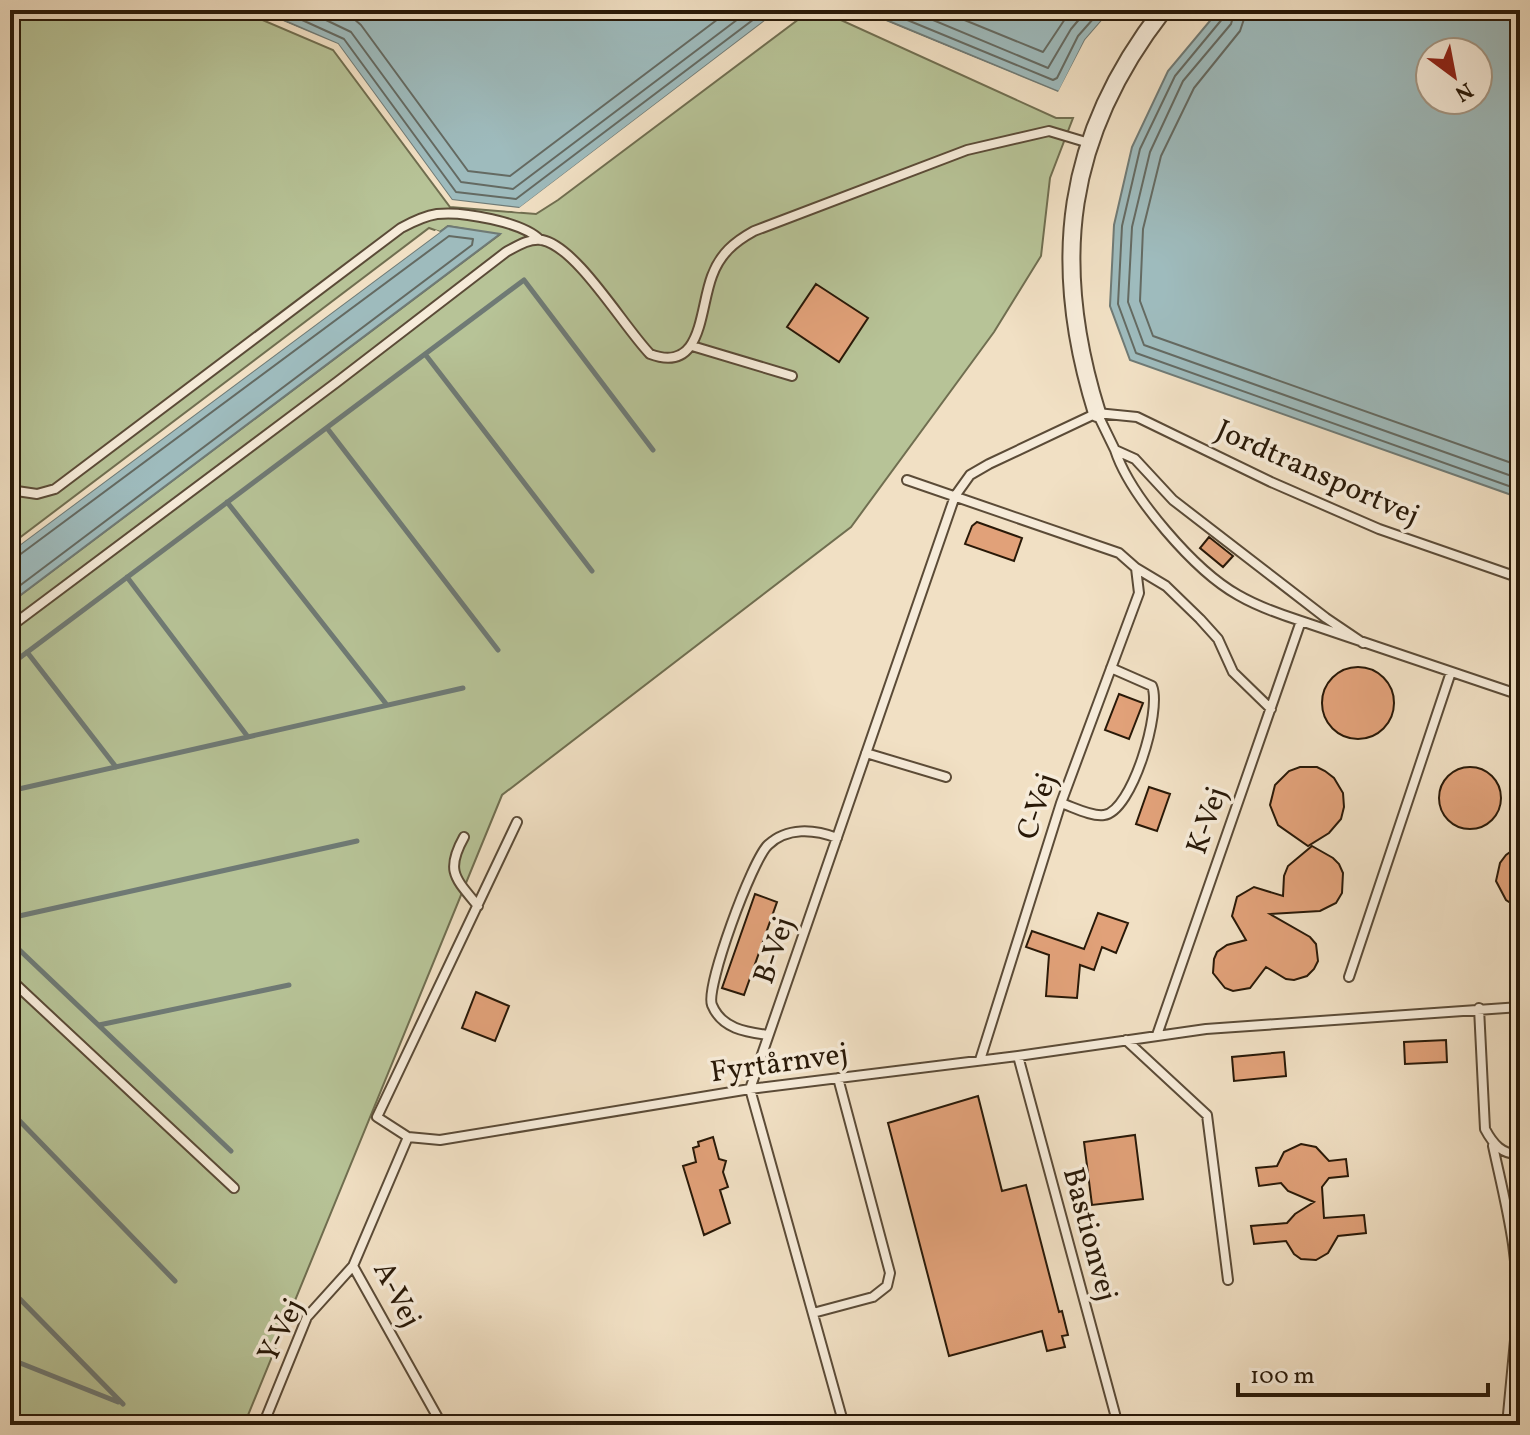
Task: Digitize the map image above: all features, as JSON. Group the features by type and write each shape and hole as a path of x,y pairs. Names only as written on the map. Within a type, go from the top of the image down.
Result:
{"street":[{"path":"1097,413 1082,364 1072,309 1070,253 1076,197 1089,143 1110,90 1138,41 1163,10"}],"lane":[{"path":"10,490 37,494 55,489 401,228 419,219 439,214 505,222 533,233 540,240 560,248 587,275 650,354 673,359 683,356 692,346 712,275 723,255 737,240 754,231 967,150 1049,131 1089,143"},
{"path":"10,627 506,252 526,241 540,240"},
{"path":"692,346 792,376"},
{"path":"955,496 970,475 1097,413 1121,469 1157,521 1182,549 1236,594 1301,621 1520,695"},
{"name":"Jordtransportvej","path":"1097,413 1137,417 1271,482 1379,529 1520,578"},
{"path":"1115,450 1135,459 1173,500 1363,643"},
{"path":"907,480 1119,553 1136,568 1166,586 1210,629 1233,672 1271,709"},
{"name":"B-Vej","path":"750,1089 955,496"},
{"name":"C-Vej","path":"980,1060 1061,803 1139,593 1136,568"},
{"name":"K-Vej","path":"1157,1035 1301,621"},
{"path":"1061,803 1102,816 1116,811 1129,790 1146,745 1156,704 1152,686 1111,668"},
{"path":"1349,977 1451,672"},
{"path":"866,753 946,777"},
{"path":"408,1137 377,1117 517,822"},
{"path":"768,1035 734,1029 710,1003 711,987 736,912 757,860 767,846 788,834 810,830 837,838"},
{"path":"464,837 453,857 456,879 478,906"},
{"path":"10,979 234,1188"},
{"name":"Fyrtårnvej","path":"408,1137 440,1140 750,1089 1206,1029 1520,1007"},
{"path":"1479,1008 1485,1129 1493,1146 1511,1237 1518,1295 1507,1425"},
{"path":"1126,1040 1207,1115 1228,1280"},
{"name":"Bastionvej","path":"1018,1056 1118,1425"},
{"path":"813,1313 873,1297 887,1286 890,1273 838,1078"},
{"path":"750,1089 844,1425"},
{"name":"A-Vej","path":"408,1137 353,1266 442,1425"},
{"path":"1493,1146 1520,1154"},
{"name":"Y-Vej","path":"263,1425 307,1317 353,1266"}],"green space":[{"path":"10,10 239,10 333,50 450,207 536,214 811,10 819,10 1056,118 1073,118 1050,178 1041,256 994,332 851,527 502,795 244,1425 10,1425 10,603 499,235 448,226 440,232 429,228 10,545"}],"water":[{"path":"260,10 779,10 520,208 452,200 338,44"},
{"path":"862,10 1111,10 1085,40 1059,92"},
{"path":"1219,10 1520,10 1520,498 1130,360 1110,306 1114,225 1132,147 1168,71"},
{"path":"448,226 500,234 10,603 10,552"}],"pier":[{"path":"256,10 338,44 452,200 519,208 783,10 520,212 450,203 335,47 258,14"},
{"path":"858,10 1058,92 1085,40 1111,10 1115,10 1088,43 1059,96 861,14"},
{"path":"436,230 440,232 10,552 10,547"}],"building":[{"path":"816,284 868,318 839,362 787,327"},
{"path":"977,522 1022,538 1014,561 965,544 972,526"},
{"path":"1209,537 1233,556 1223,567 1200,548"},
{"path":"1351,667 1365,667 1384,677 1394,696 1394,710 1384,729 1365,739 1351,739 1332,729 1322,710 1322,696 1332,677"},
{"path":"1119,694 1143,703 1129,739 1105,730"},
{"path":"1300,767 1317,767 1325,771 1334,778 1343,793 1341,819 1329,833 1308,846 1278,825 1270,805 1275,785 1289,771"},
{"path":"1470,767 1492,776 1501,798 1492,820 1470,829 1448,820 1439,798 1448,776"},
{"path":"1149,787 1170,794 1157,831 1136,824"},
{"path":"1520,845 1520,909 1506,900 1496,881 1500,863"},
{"path":"1312,846 1333,858 1343,873 1342,893 1336,903 1320,911 1270,914 1310,937 1316,944 1318,961 1314,969 1307,976 1294,980 1286,979 1266,967 1250,988 1233,991 1225,988 1213,973 1214,959 1217,952 1227,945 1246,940 1232,916 1237,897 1254,887 1283,896 1288,866"},
{"path":"755,894 777,902 744,995 722,988"},
{"path":"1098,913 1128,923 1116,953 1102,947 1094,970 1080,965 1077,998 1046,996 1049,955 1026,947 1032,931 1084,949"},
{"path":"476,992 509,1006 495,1041 462,1028"},
{"path":"1446,1040 1447,1062 1405,1064 1404,1042"},
{"path":"1284,1052 1286,1076 1234,1081 1232,1057"},
{"path":"978,1096 1002,1191 1026,1185 1059,1312 1062,1311 1068,1335 1062,1336 1065,1347 1047,1351 1042,1331 949,1356 888,1123"},
{"path":"1135,1135 1143,1199 1092,1205 1084,1142"},
{"path":"713,1137 719,1159 726,1161 723,1172 728,1187 720,1190 730,1223 704,1235 683,1166 696,1162 693,1148 699,1146 698,1142"},
{"path":"1301,1144 1316,1147 1329,1161 1346,1159 1348,1176 1329,1178 1322,1187 1324,1218 1364,1215 1366,1233 1338,1236 1328,1253 1316,1260 1301,1259 1286,1241 1254,1244 1251,1226 1287,1223 1314,1202 1288,1191 1281,1183 1259,1186 1256,1168 1277,1166 1284,1152"}],"waterway":[{"path":"10,665 524,280 653,450"},
{"path":"425,354 592,571"},
{"path":"327,428 498,650"},
{"path":"227,502 387,705"},
{"path":"127,577 248,737"},
{"path":"27,652 116,767"},
{"path":"10,791 463,688"},
{"path":"10,918 357,841"},
{"path":"10,941 231,1151"},
{"path":"99,1025 289,985"},
{"path":"10,1111 175,1281"},
{"path":"10,1289 123,1404"},
{"path":"10,1359 118,1402"}]}
